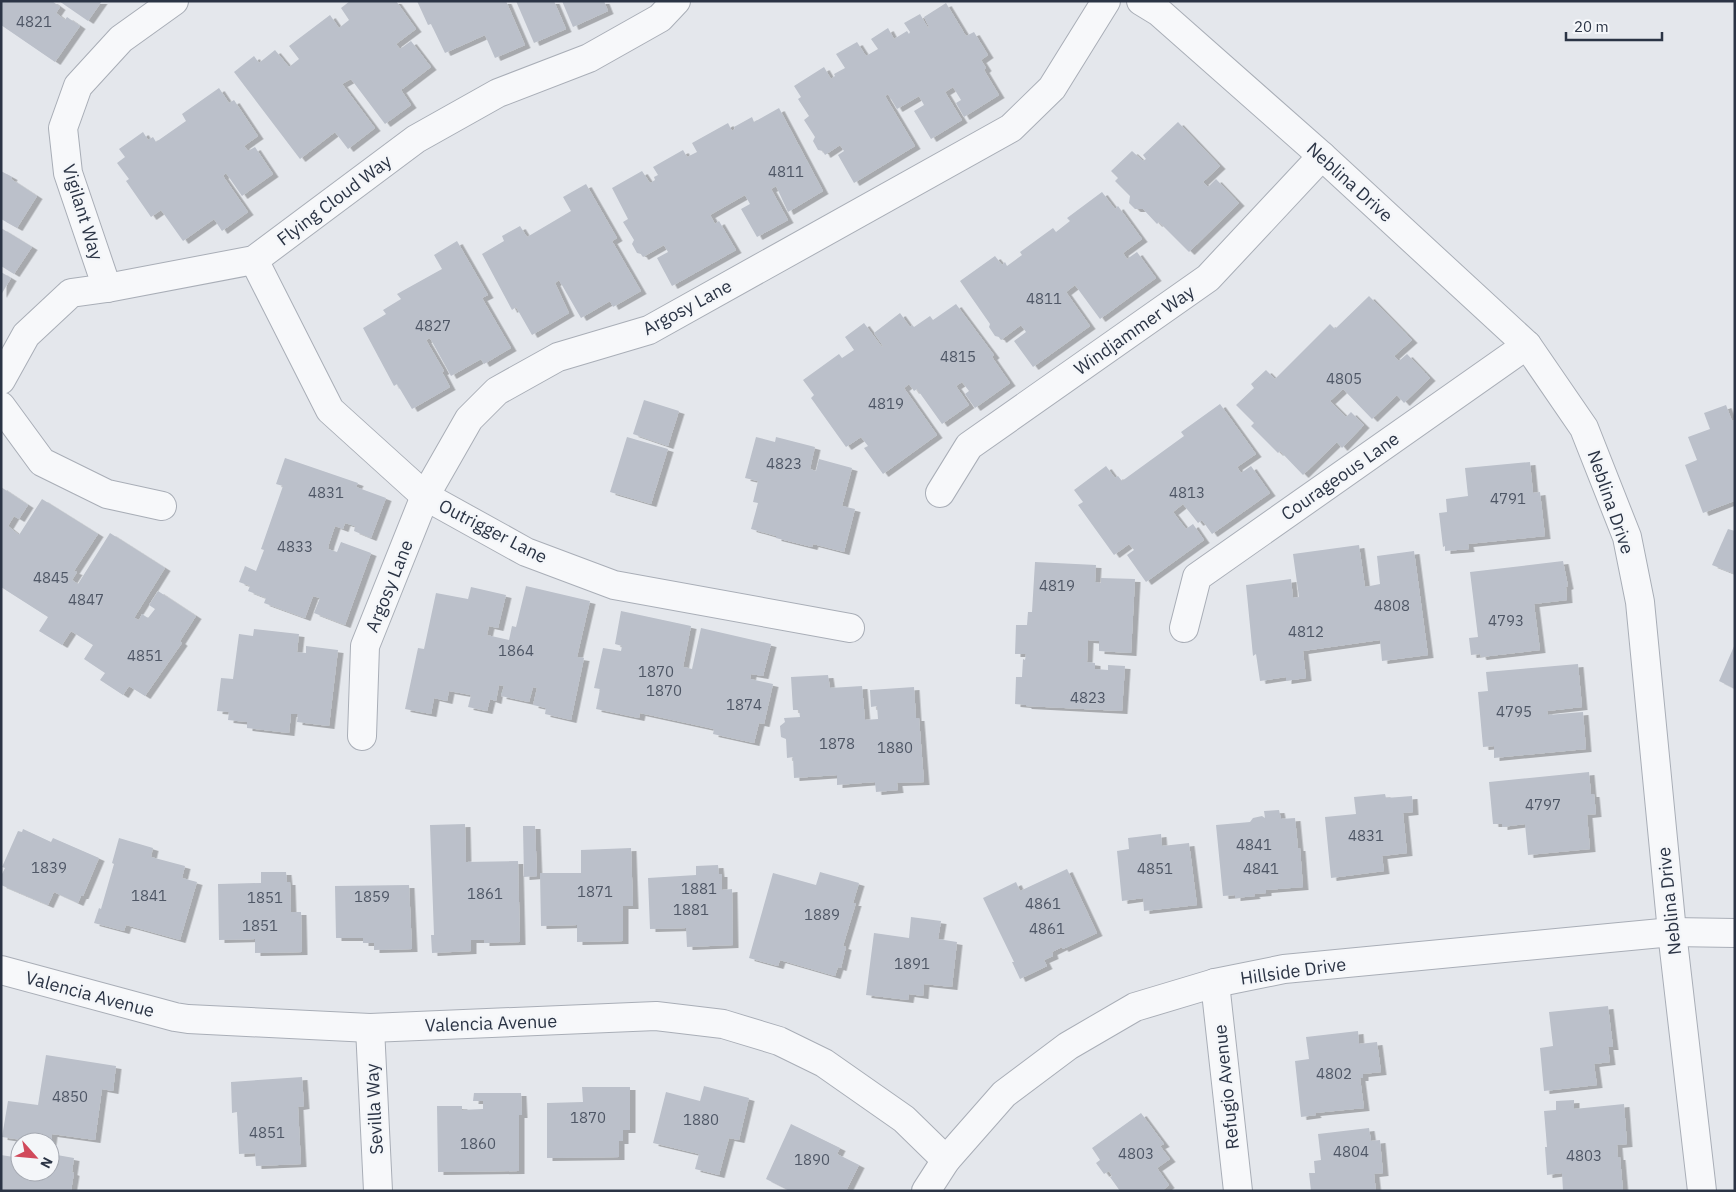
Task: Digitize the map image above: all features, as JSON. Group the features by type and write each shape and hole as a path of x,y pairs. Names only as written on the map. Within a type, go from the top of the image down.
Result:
{"street":[{"name":"Vigilant Way","path":"107,288 68,173 63,128 78,86 121,38 174,1"},
{"name":"Flying Cloud Way","path":"1,380 26,335 71,293 254,260 416,139 498,93 589,58 660,18 676,1"},
{"name":"Argosy Lane","path":"362,736 365,646 425,496 469,419 497,391 558,357 649,330 1011,128 1052,88 1106,1"},
{"name":"Neblina Drive","path":"1141,1 1159,12 1322,156 1527,345 1584,428 1627,538 1640,602 1672,932 1702,1191"},
{"name":"Windjammer Way","path":"940,493 969,446 1208,278 1322,156"},
{"name":"Outrigger Lane","path":"254,260 330,410 425,496 526,552 614,585 850,628"},
{"name":"Courageous Lane","path":"1184,628 1197,576 1527,345"},
{"path":"1,406 42,462 107,494 162,506"},
{"name":"Hillside Drive","path":"926,1191 946,1160 1004,1094 1068,1046 1135,1008 1215,983 1284,969 1672,932 1735,933"},
{"name":"Valencia Avenue","path":"1,970 188,1019 370,1028 656,1016 723,1024 779,1040 824,1064 904,1119 946,1160"},
{"name":"Refugio Avenue","path":"1215,983 1238,1191"},
{"name":"Sevilla Way","path":"370,1028 378,1191"}],"building":[{"path":"1,1 52,1 60,7 56,13 65,20 67,17 80,26 55,62 1,25"},
{"path":"59,1 102,1 88,21"},
{"path":"350,1 396,1 416,29 396,44 400,49 411,41 431,67 401,90 411,105 385,124 351,79 342,84 375,128 348,149 335,132 300,159 234,72 254,56 259,63 275,50 289,67 299,59 289,46 330,15 339,28 349,20 341,8"},
{"path":"417,1 506,1 525,45 495,58 485,35 445,53 431,24 428,25"},
{"path":"516,1 554,1 566,29 534,43"},
{"path":"562,1 604,1 608,11 573,27"},
{"path":"946,3 966,36 974,32 988,55 981,60 986,68 984,70 999,95 964,117 956,103 961,100 953,87 945,92 962,120 931,139 914,111 924,105 919,96 897,109 888,94 885,96 915,146 854,183 838,155 844,151 840,145 825,155 823,151 818,150 813,141 815,137 804,120 809,116 798,99 801,97 794,86 824,67 831,79 835,76 834,74 845,68 836,54 857,42 866,56 878,49 871,39 888,28 894,39 907,31 909,34 910,32 904,23 920,14 928,28 924,17"},
{"path":"219,88 229,103 234,100 258,136 244,146 248,151 255,147 273,174 242,196 226,173 223,176 248,212 222,231 214,219 183,241 161,210 151,217 126,181 129,179 117,163 125,157 119,149 143,132 148,140 153,137 156,142 186,121 182,114"},
{"path":"779,108 823,191 788,212 776,186 771,189 788,220 757,237 741,209 750,204 745,195 710,215 715,224 719,221 736,250 672,286 657,258 668,252 664,245 643,257 637,253 632,244 634,240 623,222 628,219 612,188 642,171 650,183 658,175 653,167 683,150 687,157 697,152 692,143 728,123 732,131 735,129 734,127 752,117 754,122"},
{"path":"1178,122 1220,166 1203,182 1208,187 1216,179 1239,203 1189,252 1159,222 1157,224 1143,209 1135,209 1129,203 1130,196 1115,181 1118,178 1111,171 1132,151 1143,161 1146,159 1143,155"},
{"path":"1,171 37,196 17,228 1,219"},
{"path":"586,184 617,238 612,241 641,291 613,307 610,301 581,318 559,280 555,283 569,313 532,335 516,307 512,310 482,254 504,241 502,236 520,226 527,237 571,211 563,197"},
{"path":"1102,192 1115,209 1118,206 1142,239 1123,253 1127,259 1137,252 1156,278 1100,319 1075,285 1066,292 1090,326 1033,367 1014,341 1026,332 1021,325 1001,340 995,336 989,327 990,324 960,281 995,256 1002,265 1005,262 1007,266 1022,255 1020,252 1053,228 1056,232 1070,221 1067,218"},
{"path":"1,228 32,247 14,274 1,266"},
{"path":"457,241 488,295 482,298 511,348 484,364 481,359 451,376 430,338 426,340 444,371 442,372 450,387 412,409 397,384 394,386 363,328 386,314 383,310 401,299 397,294 442,269 434,255"},
{"path":"1,272 11,278 1,295"},
{"path":"1369,296 1412,340 1394,356 1399,361 1407,354 1430,378 1404,403 1397,395 1372,419 1343,389 1330,401 1346,417 1351,412 1364,425 1342,448 1337,442 1303,475 1280,451 1278,453 1251,426 1254,423 1236,405 1254,388 1251,384 1266,370 1275,379 1330,324 1335,329"},
{"path":"956,304 994,355 992,357 1010,383 975,408 965,394 969,391 962,382 956,386 969,405 942,424 917,389 914,391 909,384 904,388 937,435 883,474 864,448 868,446 861,437 846,447 811,398 814,395 803,380 839,354 842,358 854,350 845,337 864,323 882,347 874,333 900,313 910,327 912,325 914,327 930,316 933,320"},
{"path":"644,400 679,411 668,446 633,434"},
{"path":"1220,404 1256,454 1237,467 1241,473 1251,466 1270,493 1212,534 1202,520 1198,523 1183,504 1173,512 1186,529 1193,524 1204,540 1146,582 1127,555 1134,550 1129,544 1114,555 1078,505 1083,502 1074,490 1106,466 1115,478 1118,476 1122,481 1184,436 1181,432"},
{"path":"1726,405 1732,421 1735,420 1734,501 1703,513 1685,465 1697,460 1688,437 1710,429 1704,413"},
{"path":"627,437 668,449 651,504 610,492"},
{"path":"756,437 775,442 776,437 815,447 810,469 816,471 819,459 852,468 842,506 855,509 844,552 813,544 812,547 776,538 776,536 751,529 758,503 753,502 758,481 745,478"},
{"path":"285,458 358,483 356,487 386,498 371,538 354,531 355,526 345,523 343,529 335,526 329,544 328,549 337,552 341,542 371,553 345,625 314,613 320,598 313,596 305,618 264,603 266,598 248,591 250,586 239,582 245,566 256,571 264,550 261,549 283,486 276,484"},
{"path":"1530,462 1533,493 1540,492 1545,536 1468,544 1469,549 1445,551 1439,513 1447,512 1446,499 1468,496 1465,468"},
{"path":"1,487 28,505 19,519 14,516 8,526 19,535 42,499 98,534 74,571 77,572 72,580 78,584 110,533 165,568 134,618 139,620 142,614 148,618 155,609 149,605 158,591 196,616 180,641 182,643 145,696 129,686 123,695 100,680 105,673 84,659 93,645 71,631 62,645 39,631 48,617 1,587"},
{"path":"1728,529 1735,531 1735,574 1712,565"},
{"path":"1359,545 1365,587 1380,584 1377,556 1414,551 1428,655 1382,661 1380,640 1303,651 1306,678 1286,681 1286,677 1260,681 1256,654 1253,656 1246,585 1291,579 1293,598 1299,597 1293,554"},
{"path":"1563,561 1568,586 1566,587 1567,600 1534,604 1540,650 1481,657 1480,654 1471,655 1469,638 1478,637 1470,572"},
{"path":"1035,562 1096,565 1095,582 1101,583 1101,578 1135,579 1131,653 1099,651 1099,641 1088,640 1087,662 1095,663 1095,669 1108,670 1108,665 1125,666 1122,711 1015,704 1016,677 1022,677 1023,659 1025,660 1026,654 1015,654 1016,625 1027,625 1028,612 1032,612"},
{"path":"526,586 590,601 577,657 584,658 571,720 545,714 546,708 533,705 537,688 533,687 529,702 501,696 504,686 499,685 496,701 490,699 487,711 468,707 471,695 449,691 447,701 434,698 431,714 405,709 418,648 424,649 436,593 468,599 471,587 506,595 498,628 489,626 487,635 509,640 512,626 516,627"},
{"path":"621,611 691,626 683,667 692,669 701,628 771,644 763,676 751,674 750,679 773,684 764,724 759,723 754,743 713,734 714,729 640,713 639,718 596,709 600,689 594,688 603,648 621,651 622,646 615,644"},
{"path":"254,629 299,634 297,652 306,653 306,646 338,650 329,726 297,722 298,714 291,714 289,733 247,728 247,722 228,720 229,712 217,711 221,678 233,679 239,634 253,636"},
{"path":"1735,644 1735,689 1719,681"},
{"path":"1578,664 1582,707 1547,711 1548,715 1583,712 1586,749 1494,758 1494,746 1483,747 1478,692 1488,691 1486,672"},
{"path":"828,675 830,688 862,686 865,720 878,719 877,706 871,707 870,690 914,687 916,718 919,718 924,782 897,783 898,790 876,792 875,782 837,785 837,775 794,778 793,757 787,758 786,739 781,737 780,726 785,722 784,718 800,717 799,710 793,710 791,677"},
{"path":"1589,772 1591,794 1594,794 1596,814 1587,815 1590,849 1528,855 1525,824 1502,827 1502,824 1493,824 1489,782"},
{"path":"1385,794 1386,798 1412,796 1413,812 1403,813 1407,853 1382,856 1384,871 1331,878 1325,817 1356,814 1354,797"},
{"path":"1279,810 1281,819 1295,818 1298,848 1300,848 1303,887 1266,890 1266,893 1254,894 1255,896 1235,898 1235,895 1223,896 1216,825 1250,822 1253,818 1262,816 1265,818 1264,811"},
{"path":"465,824 466,862 518,861 520,942 484,943 484,940 471,940 471,951 432,953 431,935 434,935 430,825"},
{"path":"523,826 535,826 537,876 524,877"},
{"path":"23,829 51,842 53,838 99,858 83,896 81,896 78,903 54,892 48,905 1,885 1,876 5,868 2,867 18,831 22,832"},
{"path":"1161,834 1162,846 1189,843 1197,905 1144,911 1143,898 1122,901 1117,851 1129,849 1128,838"},
{"path":"119,838 153,848 151,857 185,866 182,878 197,882 180,940 126,925 124,931 94,923 99,908 101,909 114,864 112,863"},
{"path":"631,848 633,906 623,906 623,941 577,942 577,925 541,926 540,873 581,873 581,850"},
{"path":"718,865 719,874 722,874 722,890 732,889 733,945 687,947 686,928 650,929 648,878 696,875 696,866"},
{"path":"1067,869 1097,933 1063,949 1062,947 1052,952 1053,956 1044,960 1047,966 1020,979 1012,962 1014,962 983,898 1016,882 1020,891"},
{"path":"261,872 286,872 287,882 290,882 291,912 301,912 302,952 255,953 255,939 219,940 218,884 261,883"},
{"path":"820,872 859,883 853,903 856,903 843,946 846,947 841,968 838,967 835,976 780,960 778,966 749,958 773,873 816,885"},
{"path":"409,885 412,949 374,950 374,943 363,943 363,938 336,938 335,886"},
{"path":"911,917 941,921 938,939 957,942 952,987 924,984 923,996 909,994 908,1000 866,995 874,933 909,938"},
{"path":"1608,1006 1613,1047 1608,1047 1610,1062 1594,1064 1597,1085 1544,1091 1540,1048 1553,1046 1549,1012"},
{"path":"1358,1031 1359,1044 1377,1042 1381,1072 1363,1074 1363,1078 1360,1078 1364,1108 1315,1113 1316,1115 1301,1117 1295,1061 1309,1059 1306,1037"},
{"path":"46,1055 116,1066 113,1091 102,1089 95,1140 60,1135 60,1132 10,1132 10,1138 2,1137 8,1101 38,1105"},
{"path":"302,1077 304,1106 298,1107 301,1164 256,1166 255,1153 239,1154 237,1112 232,1113 231,1082"},
{"path":"704,1086 749,1098 739,1140 729,1138 719,1175 695,1169 699,1154 653,1143 666,1092 700,1101"},
{"path":"582,1087 630,1087 630,1130 623,1130 623,1141 619,1141 619,1157 547,1158 547,1103 583,1102"},
{"path":"474,1093 521,1093 522,1115 519,1115 519,1171 438,1172 437,1106 462,1106 462,1110 483,1109 483,1101 473,1101"},
{"path":"1574,1100 1574,1109 1624,1104 1627,1144 1617,1145 1623,1191 1563,1191 1562,1173 1547,1175 1544,1111 1556,1110 1556,1101"},
{"path":"1141,1113 1164,1144 1160,1146 1170,1159 1157,1168 1169,1185 1162,1191 1120,1191 1110,1177 1112,1176 1109,1171 1104,1174 1096,1163 1100,1160 1092,1148"},
{"path":"791,1124 840,1148 837,1154 859,1165 846,1191 790,1191 766,1179"},
{"path":"1369,1128 1371,1141 1380,1140 1383,1173 1374,1174 1376,1191 1311,1191 1309,1173 1315,1173 1314,1161 1321,1160 1318,1134"},
{"path":"1,1155 10,1156 10,1182 60,1182 60,1156 74,1158 71,1191 1,1191"}]}
